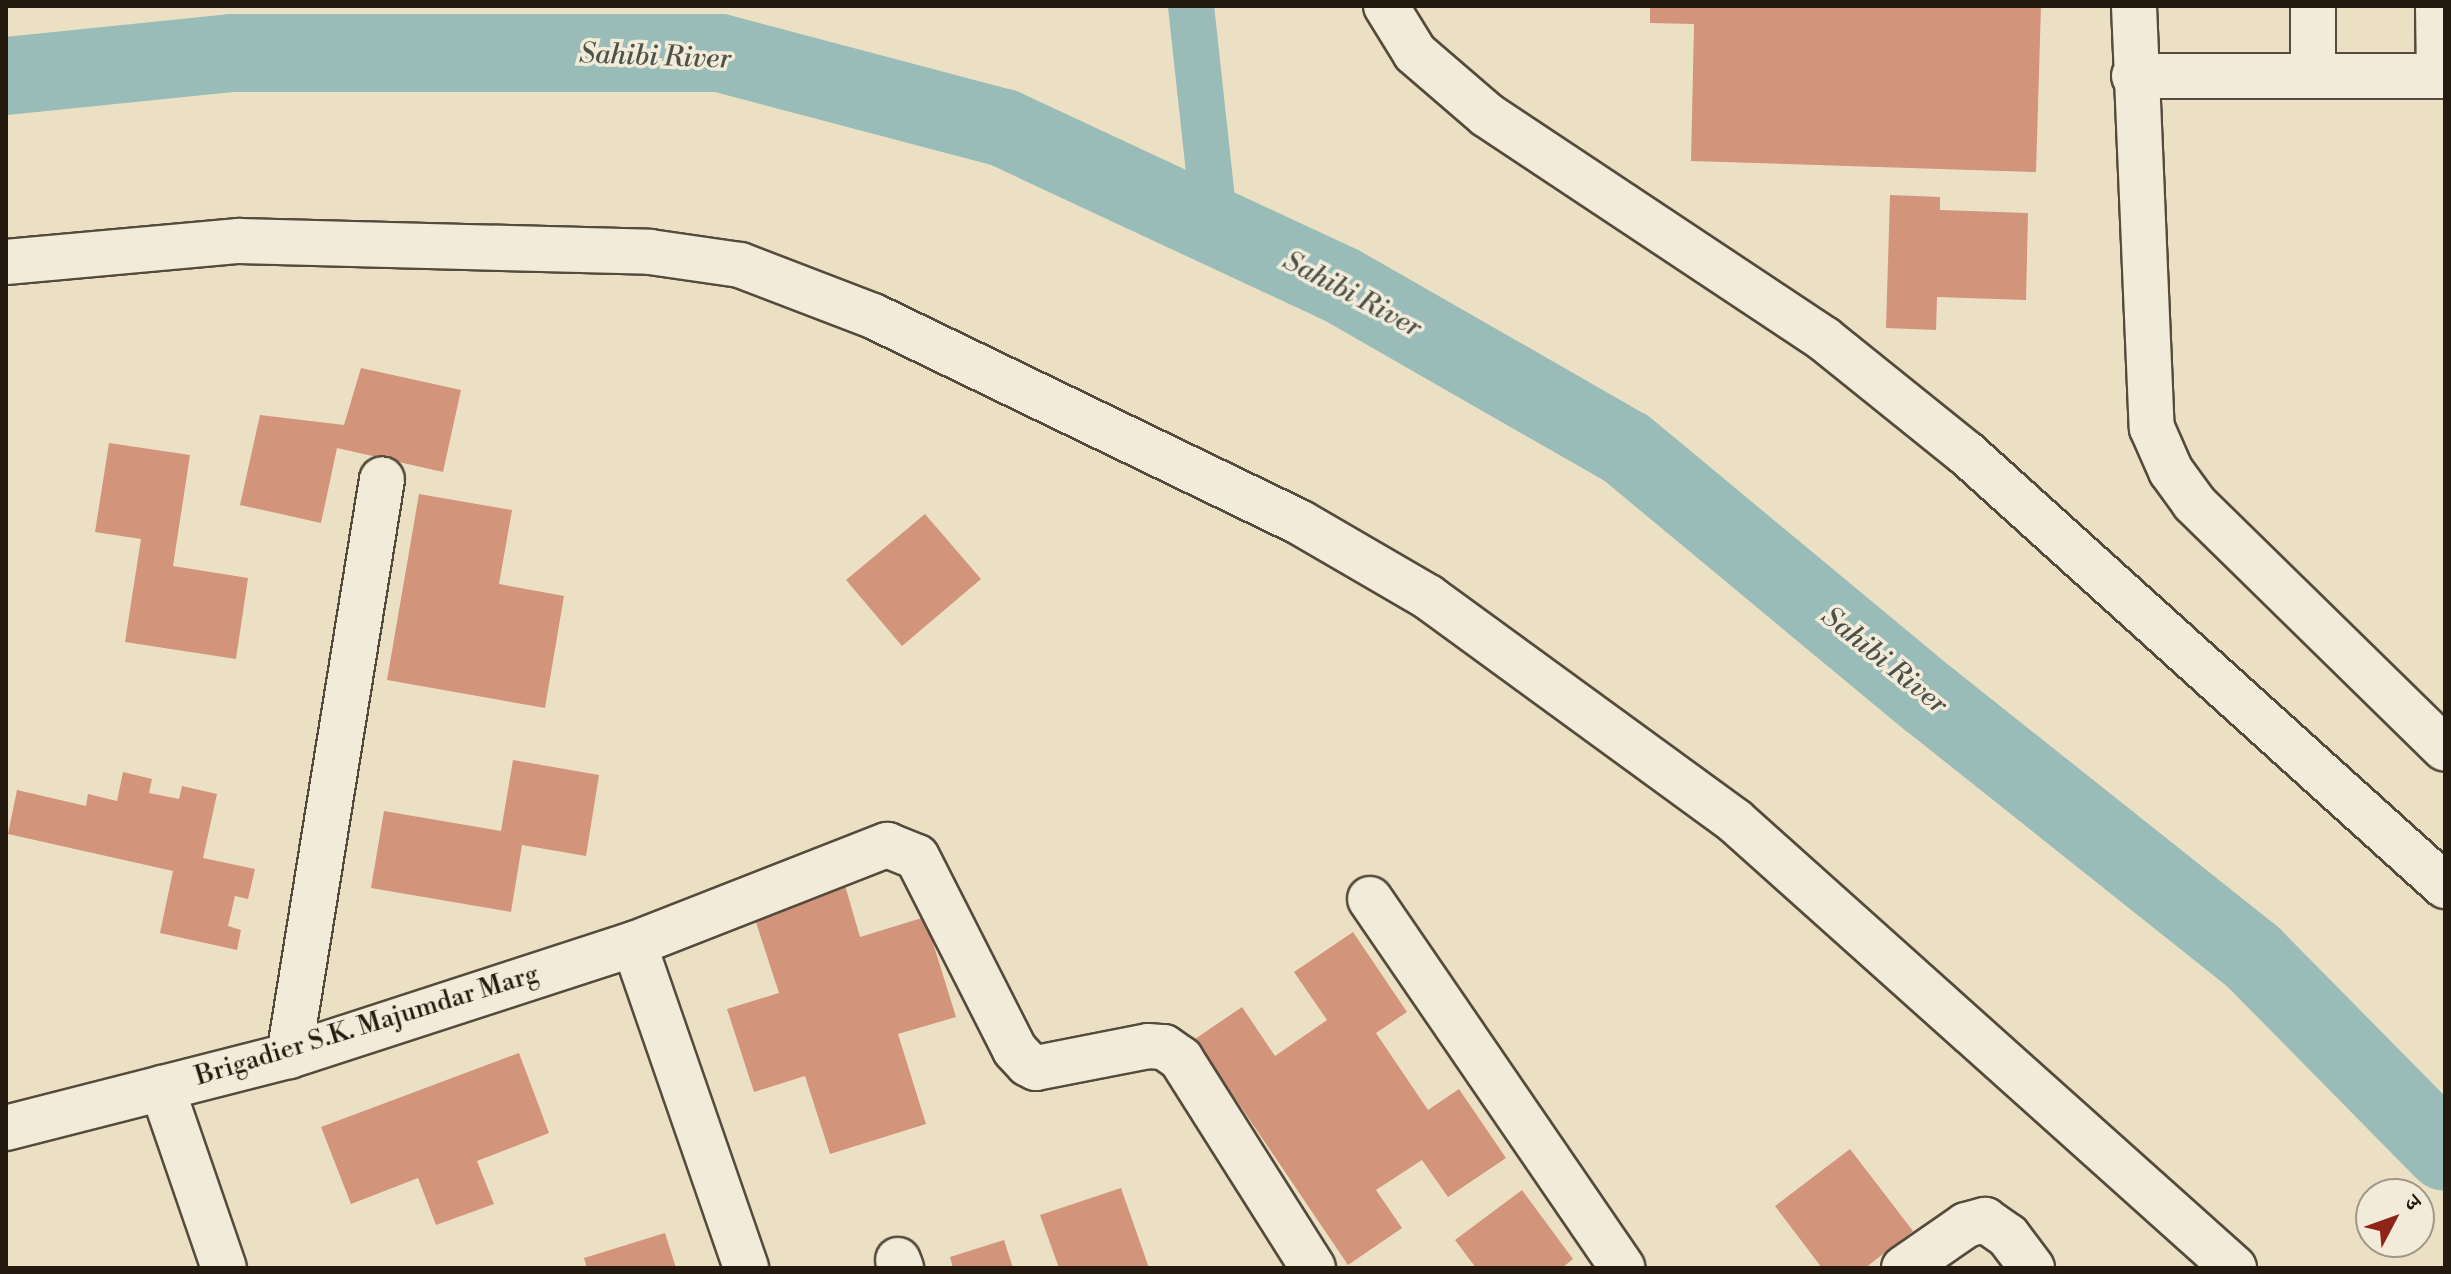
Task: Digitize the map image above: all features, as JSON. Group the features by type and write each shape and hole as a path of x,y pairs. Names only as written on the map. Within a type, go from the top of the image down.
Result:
{"street":[{"path":"1386,6 1415,53 1487,115 1824,339 1966,453 2445,886"},
{"path":"2134,6 2134,76 2152,428 2171,471 2194,503 2445,749"},
{"path":"2313,6 2313,74"},
{"path":"2134,76 2442,76 2438,6"},
{"path":"6,262 239,241 650,252 740,265 873,316 1301,523 1428,597 1735,821 2234,1268"},
{"path":"289,1056 382,479"},
{"name":"Brigadier S.K. Majumdar Marg","path":"6,1128 289,1056 634,944 874,847 903,848 917,857 1015,1050 1028,1064 1036,1068 1148,1046 1164,1047 1181,1059 1313,1268"},
{"path":"1370,899 1623,1268"},
{"path":"634,944 746,1268"},
{"path":"162,1088 224,1268"},
{"path":"1904,1268 1966,1225 1985,1220 2008,1236 2032,1268"}],"building":[{"path":"1650,6 2041,6 2036,172 1691,161 1694,24 1650,23"},
{"path":"1890,195 1940,197 1940,210 2028,213 2026,300 1937,297 1936,330 1886,328"},
{"path":"361,368 461,390 443,472 337,448 321,523 240,505 260,415 344,425"},
{"path":"109,443 190,455 173,566 248,578 236,659 125,642 141,539 95,532"},
{"path":"419,494 512,510 499,584 564,596 545,708 387,680"},
{"path":"925,514 981,579 902,646 846,580"},
{"path":"513,760 599,775 586,856 522,845 511,912 371,888 384,811 501,831"},
{"path":"123,772 152,779 149,793 179,799 182,786 217,794 203,858 255,869 248,899 235,896 228,926 241,930 237,950 160,933 173,871 8,834 17,790 86,806 88,794 117,801"},
{"path":"844,882 860,937 925,917 956,1017 898,1034 926,1124 830,1154 805,1076 754,1092 727,1009 779,993 752,910"},
{"path":"1353,932 1407,1012 1376,1033 1428,1110 1459,1089 1506,1158 1448,1197 1422,1160 1376,1190 1402,1228 1348,1265 1195,1039 1242,1007 1275,1056 1327,1020 1294,972"},
{"path":"519,1053 549,1133 477,1161 494,1204 436,1225 418,1178 351,1204 321,1127"},
{"path":"1850,1149 1913,1231 1865,1268 1822,1268 1775,1206"},
{"path":"1121,1188 1149,1268 1059,1268 1040,1215"},
{"path":"1522,1190 1573,1259 1562,1268 1476,1268 1455,1240"},
{"path":"665,1233 676,1268 587,1268 584,1258"},
{"path":"1004,1240 1013,1268 953,1268 950,1257"}],"waterway":[{"path":"1191,6 1215,227"},
{"name":"Sahibi River","path":"6,76 232,53 720,53 1004,128 1341,285 1626,448 1930,700 2252,956 2445,1152"}]}
